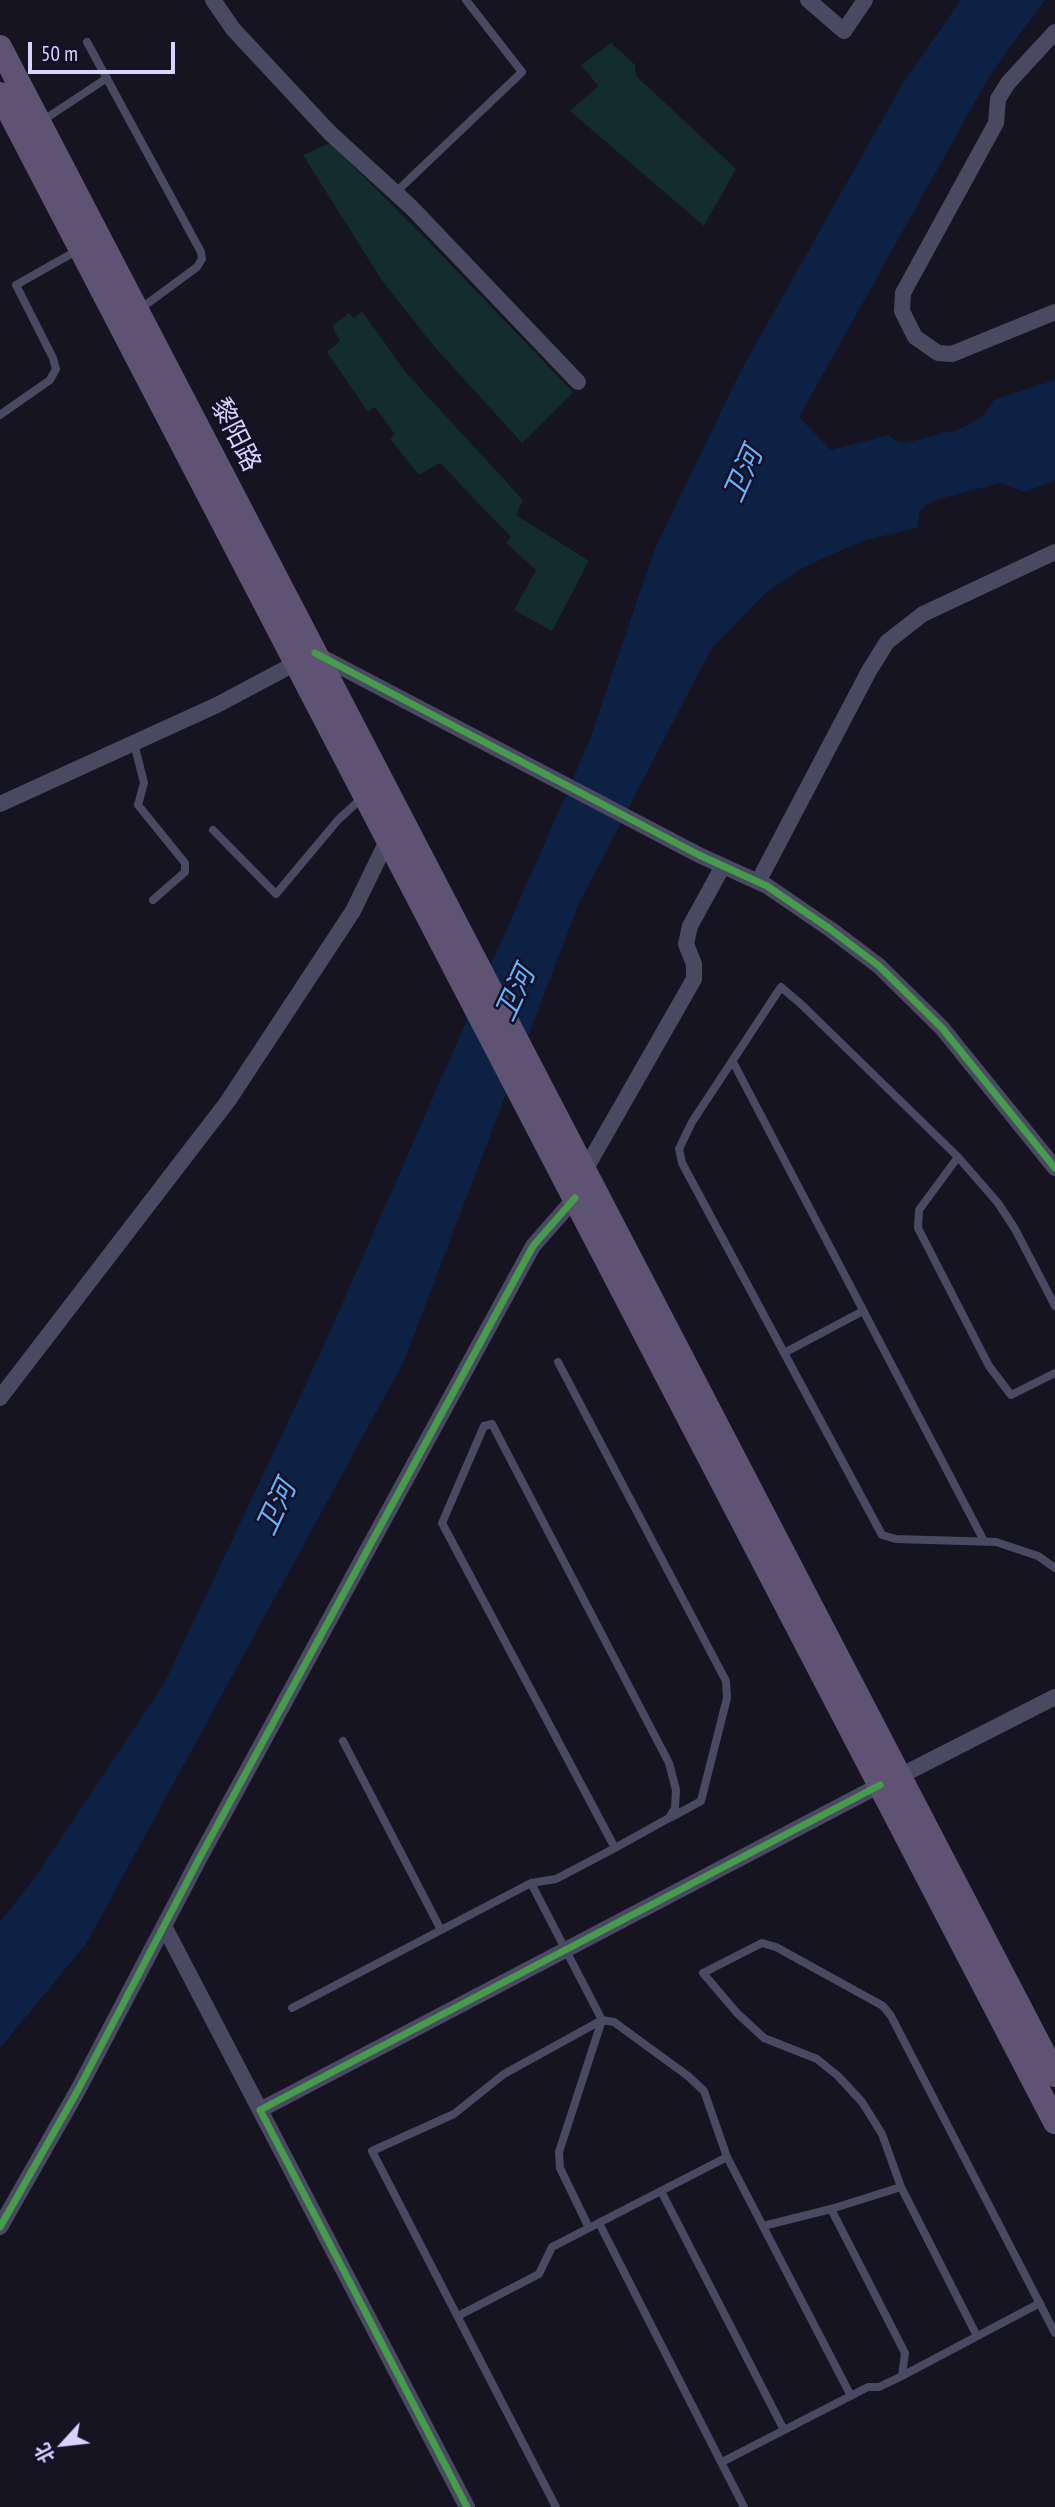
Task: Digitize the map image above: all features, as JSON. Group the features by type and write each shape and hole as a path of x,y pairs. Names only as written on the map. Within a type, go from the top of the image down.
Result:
{"main road":[{"name":"黎阳路","path":"0,47 137,310 306,658 365,795 388,839 409,856"},
{"name":"黎阳路","path":"0,94 7,125 80,249 306,658 409,856"},
{"path":"409,856 575,1167 890,1781 1055,2122"},
{"path":"575,1167 575,1198 890,1781 1055,2075"}],"street":[{"path":"213,0 233,29 330,133 395,193 578,382"},
{"path":"808,0 844,31 865,0"},
{"path":"1055,32 998,99 996,123 903,293 902,312 915,337 938,353 952,354 1055,312"},
{"path":"758,882 863,682 887,642 923,614 1055,552"},
{"path":"0,804 217,705 306,658 758,882 830,929 879,966 942,1028 1055,1168"},
{"path":"0,1398 228,1101 353,911 388,839"},
{"path":"575,1167 694,979 694,964 686,944 690,926 723,866"},
{"path":"0,2227 78,2090 164,1926 533,1246 575,1198"},
{"path":"260,2109 1055,1697"},
{"path":"164,1926 467,2507"}],"lane":[{"path":"395,193 522,72 466,0"},
{"path":"87,42 201,252 202,258 197,267 137,310"},
{"path":"39,122 107,78"},
{"path":"0,415 50,380 56,369 16,285 80,249"},
{"path":"134,743 144,783 138,805 185,863 185,872 153,901"},
{"path":"212,830 276,894 338,820 365,795"},
{"path":"1055,1306 1015,1229 998,1203 958,1157 802,1005 780,987 692,1122 679,1149 682,1163 882,1535 896,1539 996,1542 1038,1556 1055,1568"},
{"path":"733,1062 984,1541"},
{"path":"958,1157 919,1210 918,1228 989,1366 1012,1395 1055,1373"},
{"path":"784,1353 863,1311"},
{"path":"292,2007 531,1883 556,1880 701,1801 727,1698 726,1681 558,1362"},
{"path":"615,1847 442,1523 484,1426 492,1424 669,1763 676,1790 675,1808 669,1818"},
{"path":"343,1741 441,1930"},
{"path":"531,1883 601,2020 559,2152 560,2168 589,2228"},
{"path":"977,2336 901,2187 882,2134 862,2102 838,2076 817,2059 764,2038 703,1973 762,1943 776,1947 883,2006 891,2016 1055,2333"},
{"path":"556,2507 372,2151 454,2114 504,2074 601,2020 614,2022 688,2076 704,2091 727,2157 851,2396"},
{"path":"458,2316 540,2274 552,2247 727,2157"},
{"path":"763,2226 831,2209 901,2187"},
{"path":"661,2191 784,2430"},
{"path":"831,2209 905,2353 902,2376"},
{"path":"599,2223 744,2507"},
{"path":"722,2462 868,2387 879,2387 902,2376 1040,2303"}],"green space":[{"path":"611,43 635,65 636,76 736,169 704,226 570,111 598,86 581,65"},
{"path":"330,143 573,392 522,443 432,344 381,279 303,155"},
{"path":"362,311 407,374 523,500 516,515 589,561 552,631 514,610 536,570 506,543 511,537 440,463 419,475 390,439 395,434 375,407 368,412 327,352 340,341 332,326 349,313 354,318"}],"water":[{"name":"卫河","path":"961,0 1045,0 990,75 799,417 831,450 888,435 905,443 960,429 983,416 994,400 1055,380 1055,481 1024,492 1000,483 928,504 920,511 917,528 862,541 802,568 766,593 711,649 579,903 404,1361 86,1944 0,2048 0,1922 35,1877 165,1682 321,1352 589,742 654,551 739,374 903,83"}],"cycle path":[{"path":"315,653 699,855 767,886 830,929 879,966 942,1028 1055,1168"},
{"path":"0,2227 78,2090 199,1859 533,1246 575,1198"},
{"path":"467,2507 260,2110 880,1785"}]}
